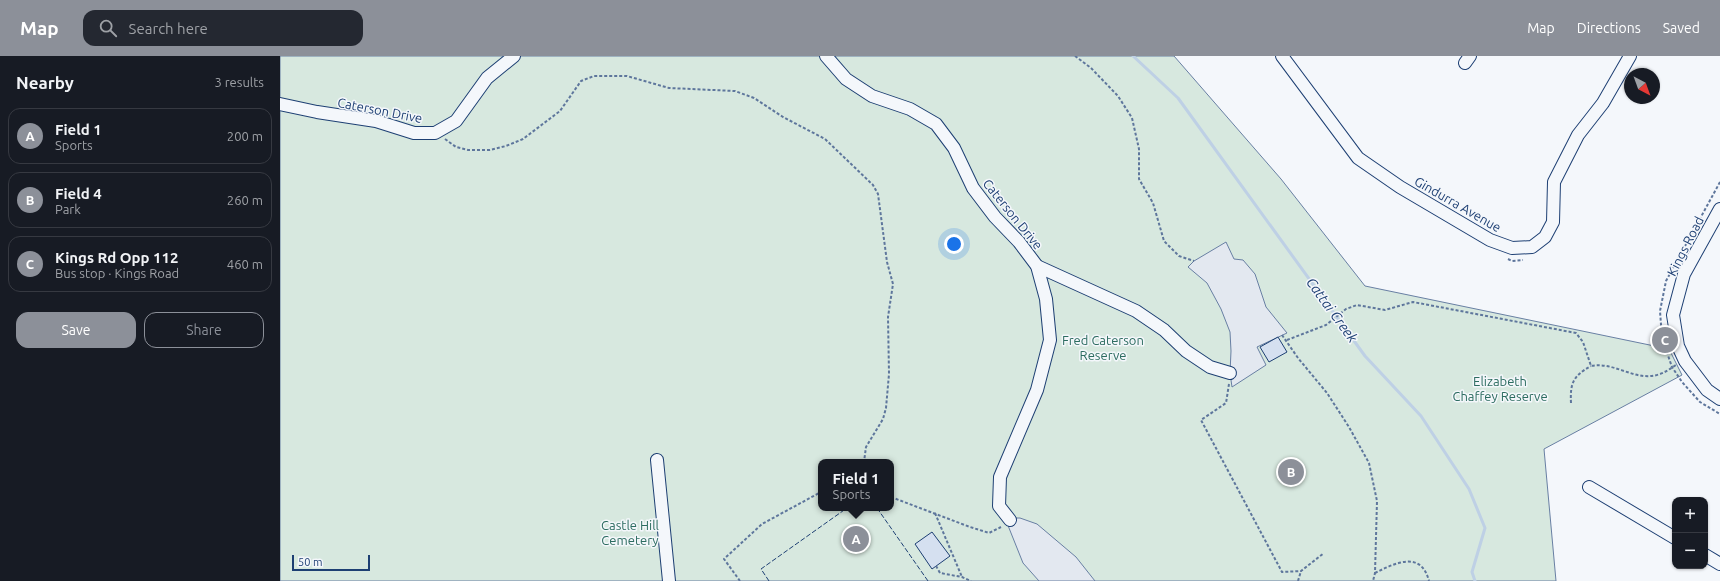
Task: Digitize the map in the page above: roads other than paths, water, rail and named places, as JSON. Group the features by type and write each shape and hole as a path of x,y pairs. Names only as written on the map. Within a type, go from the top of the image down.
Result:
{"street":[{"name":"Caterson Drive","path":"280,104 317,112 376,121 414,133 436,132 456,121 487,78 514,56"},
{"name":"Caterson Drive","path":"826,56 846,79 872,96 910,109 936,124 954,148 974,188 995,217 1019,242 1036,266 1046,299 1050,340 1037,390 1000,477 999,506 1010,520"},
{"name":"Gindurra Avenue","path":"1282,56 1358,158 1400,187 1483,236 1512,248 1532,247 1544,237 1553,222 1554,182 1578,136 1603,103 1630,56"},
{"name":"Kings Road","path":"1720,209 1684,274 1673,315 1678,346 1685,361 1707,390 1720,399"},
{"path":"1036,266 1136,311 1164,330 1186,351 1210,367 1230,373"},
{"path":"657,460 669,581"},
{"path":"1589,487 1672,536"},
{"path":"1708,557 1720,564"}],"waterway":[{"name":"Cattai Creek","path":"1133,56 1178,98 1365,356 1421,416 1469,489 1485,528 1472,572 1475,581"}],"place":[{"name":"Kings Rd Opp 112","path":"1665,340"},
{"name":"Field 4","path":"1291,472"},
{"name":"Field 1","path":"856,539"}],"park label":[{"name":"Fred Caterson Reserve","path":"1103,348"},
{"name":"Elizabeth Chaffey Reserve","path":"1500,388"},
{"name":"Castle Hill Cemetery","path":"630,532"}]}
